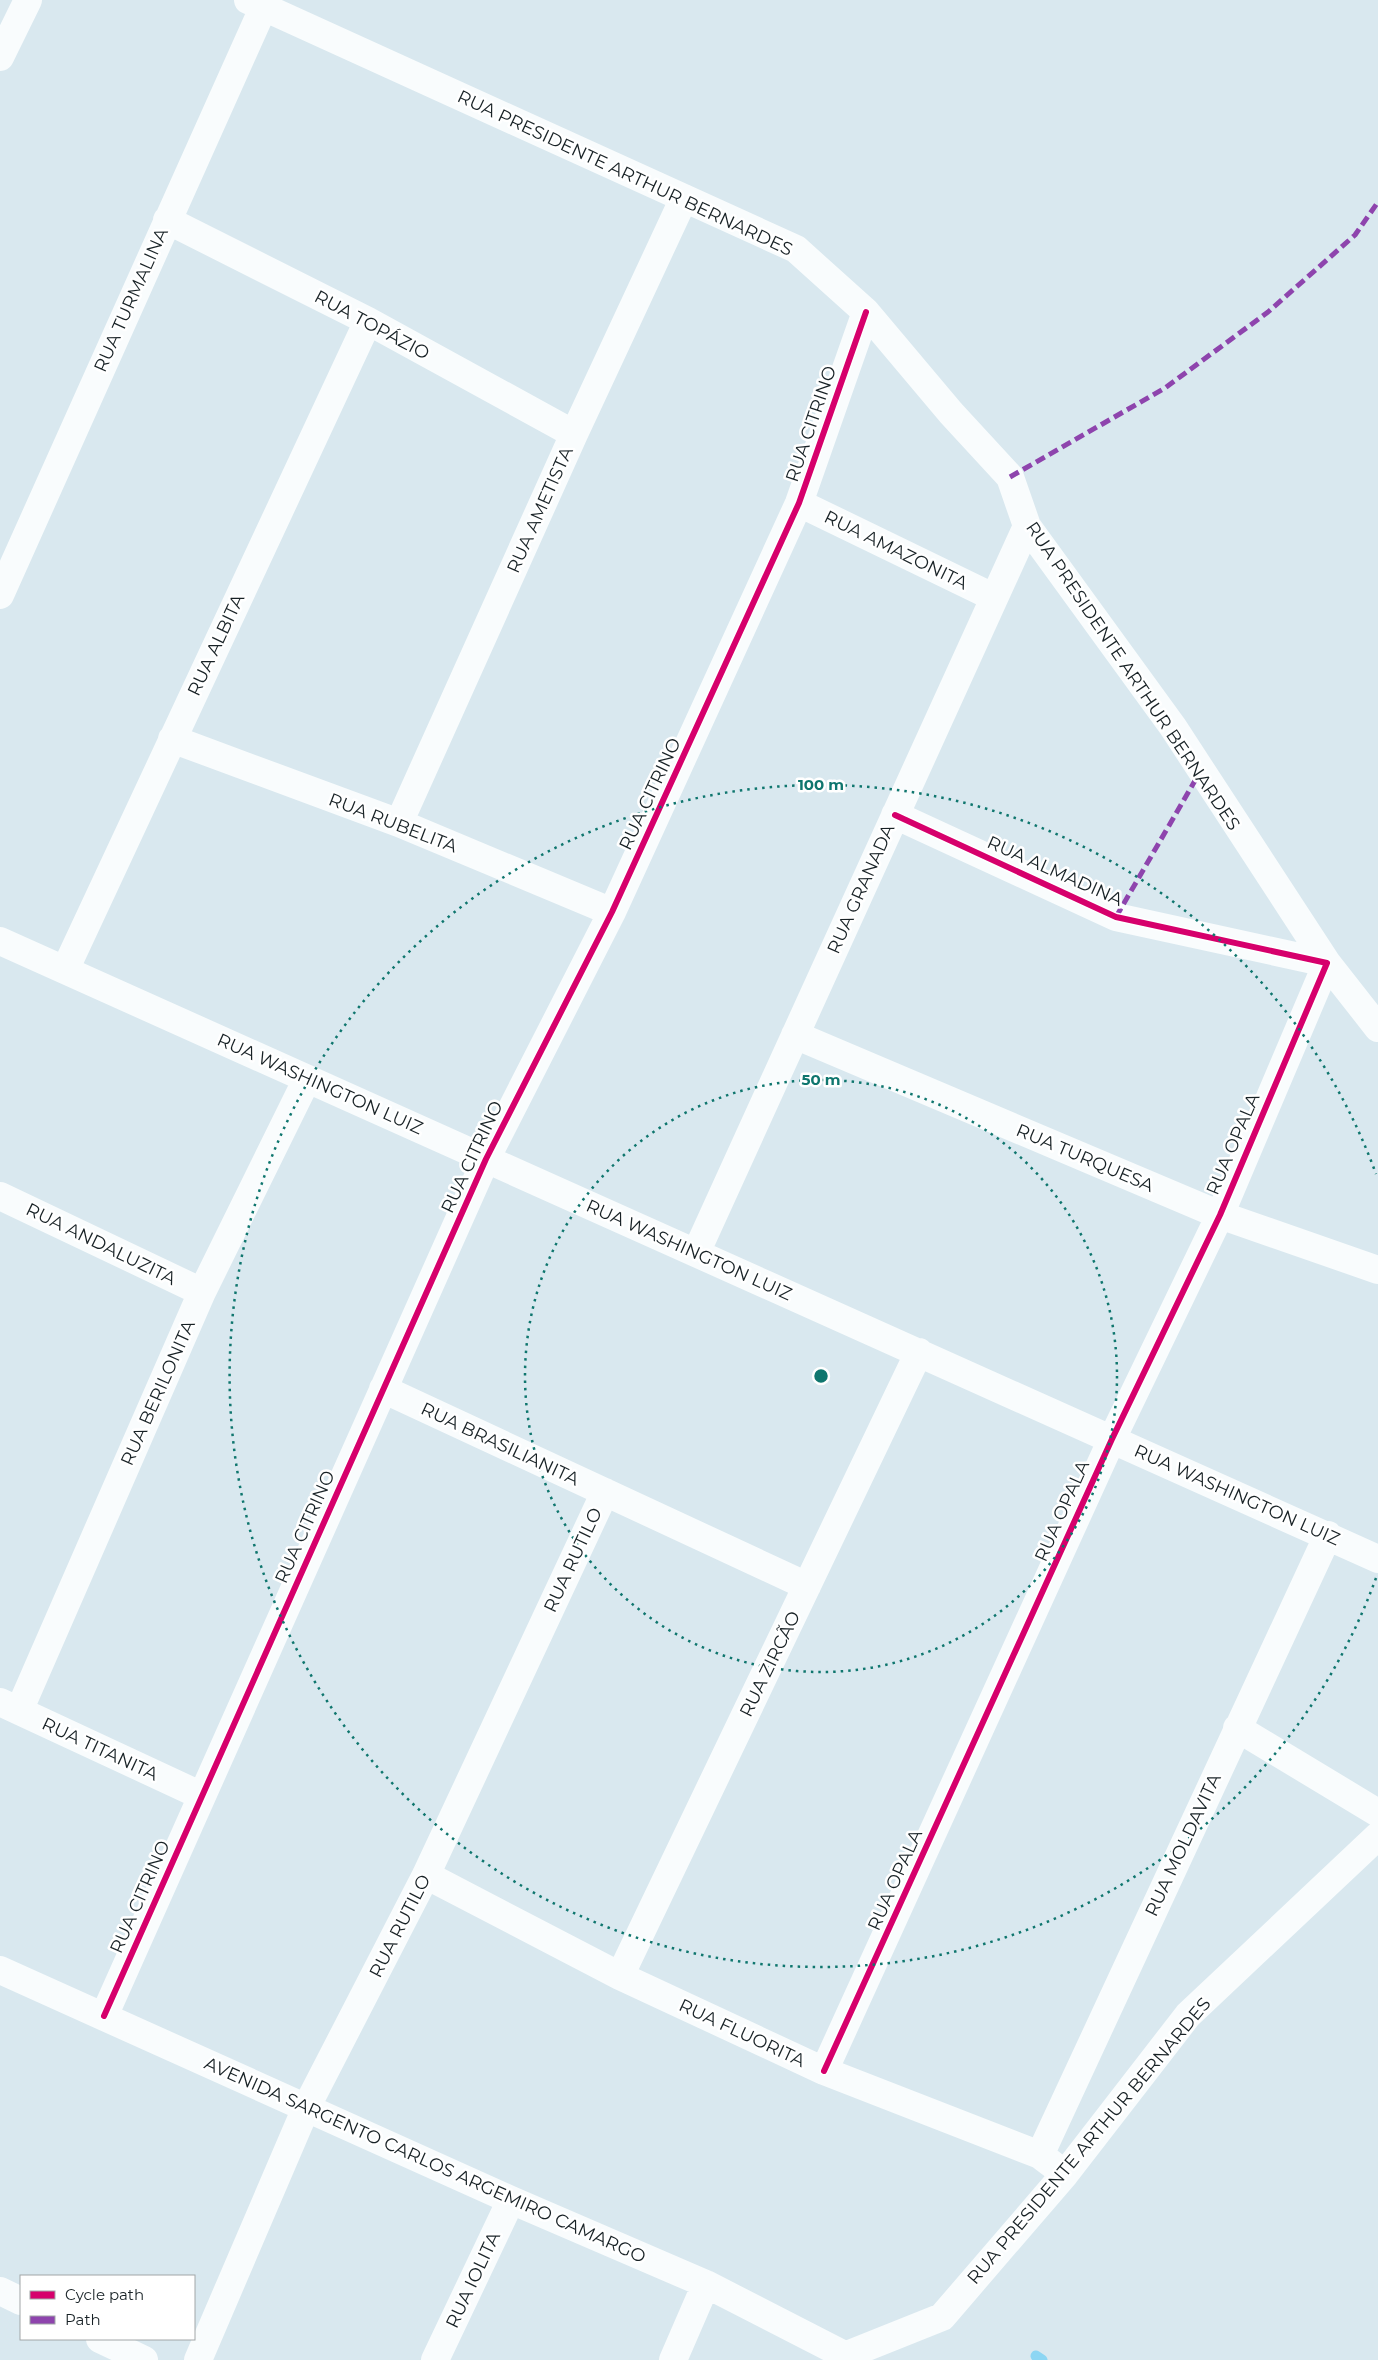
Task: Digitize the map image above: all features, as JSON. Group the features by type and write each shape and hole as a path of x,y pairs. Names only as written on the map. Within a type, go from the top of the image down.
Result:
{"street":[{"path":"3,46 28,0"},
{"name":"RUA PRESIDENTE ARTHUR BERNARDES","path":"256,3 796,249 866,312 951,413 1010,478 1027,526 1173,727 1327,963 1378,1028"},
{"name":"RUA TURMALINA","path":"0,595 167,220 256,3"},
{"name":"RUA AMETISTA","path":"399,823 574,434 684,198"},
{"name":"RUA TOPÁZIO","path":"167,220 368,321 574,434"},
{"name":"RUA CITRINO","path":"104,2016 200,1795 486,1159 612,912 800,503 866,312"},
{"name":"RUA ALBITA","path":"65,970 368,321"},
{"name":"RUA AMAZONITA","path":"800,503 993,597"},
{"name":"RUA GRANADA","path":"696,1253 993,597 1027,526"},
{"name":"RUA RUBELITA","path":"172,739 399,823 612,912"},
{"name":"RUA ALMADINA","path":"895,815 1116,916 1327,963"},
{"name":"RUA WASHINGTON LUIZ","path":"0,941 1378,1559"},
{"name":"RUA OPALA","path":"824,2071 1112,1439 1220,1215 1327,963"},
{"name":"RUA TURQUESA","path":"795,1036 1220,1215 1378,1270"},
{"name":"RUA BERILONITA","path":"10,1707 202,1292 307,1079"},
{"name":"RUA ANDALUZITA","path":"0,1196 202,1292"},
{"name":"RUA ZIRCÃO","path":"620,1976 919,1352"},
{"name":"RUA BRASILIANITA","path":"383,1389 807,1586"},
{"name":"RUA RUTILO","path":"198,2360 306,2108 426,1875 605,1492"},
{"name":"RUA MOLDAVITA","path":"1040,2154 1328,1535"},
{"name":"RUA TITANITA","path":"10,1707 200,1795"},
{"path":"1237,1728 1378,1813"},
{"name":"RUA PRESIDENTE ARTHUR BERNARDES","path":"849,2358 942,2317 1065,2174 1188,2015 1378,1836"},
{"name":"RUA FLUORITA","path":"426,1875 620,1976 824,2071 1040,2154 1065,2174"},
{"name":"AVENIDA SARGENTO CARLOS ARGEMIRO CAMARGO","path":"0,1970 510,2200 706,2284 849,2358"},
{"name":"RUA IOLITA","path":"436,2360 510,2200"},
{"path":"673,2360 706,2284"},
{"path":"0,2291 20,2301"},
{"path":"102,2340 144,2360"}],"waterway":[{"path":"1036,2356 1042,2360"}],"marked path":[{"path":"1010,477 1165,388 1268,312 1355,235 1378,202"},
{"path":"1116,917 1200,772"}],"cycle path":[{"path":"104,2016 486,1159 612,912 799,503 866,312"},
{"path":"824,2071 1112,1439 1220,1215 1327,963 1116,917 895,815"}]}
